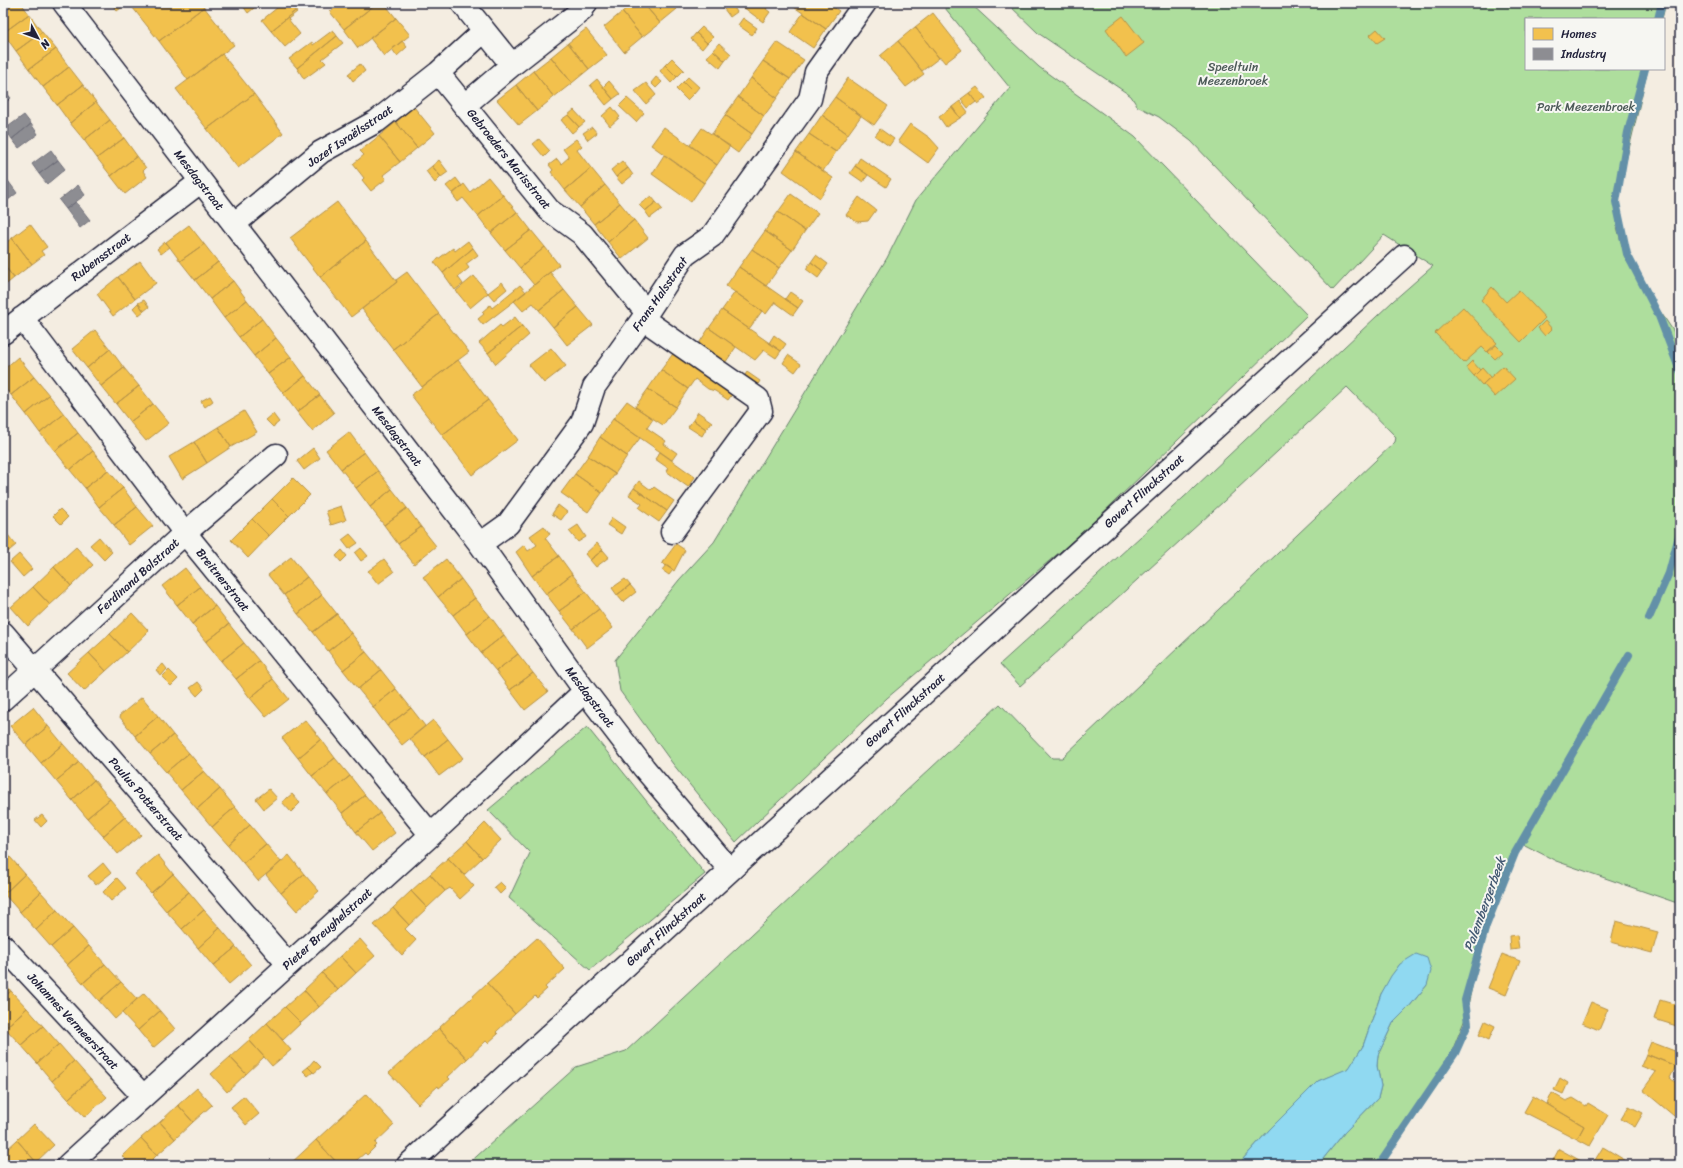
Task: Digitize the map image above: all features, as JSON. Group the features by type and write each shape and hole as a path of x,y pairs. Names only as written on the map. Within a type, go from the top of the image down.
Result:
{"street":[{"name":"Mesdagstraat","path":"64,3 200,182 480,544 585,691 644,768 730,870"},
{"path":"462,3 512,65"},
{"path":"465,105 512,65 582,10 586,3"},
{"name":"Frans Halsstraat","path":"480,544 508,524 582,423 594,387 645,316 685,256 712,236 810,99 816,72 865,3"},
{"name":"Jozef Israëlsstraat","path":"234,224 321,152 377,120 438,73 484,31"},
{"name":"Gebroeders Marisstraat","path":"438,73 549,210 582,234 645,316 758,398 761,411 672,532"},
{"name":"Rubensstraat","path":"3,333 200,182"},
{"name":"Govert Flinckstraat","path":"408,1165 1404,256"},
{"name":"Breitnerstraat","path":"22,318 185,533 431,835"},
{"name":"Ferdinand Bolstraat","path":"3,699 185,533 276,455"},
{"name":"Paulus Potterstraat","path":"3,634 288,964"},
{"name":"Pieter Breughelstraat","path":"68,1165 431,835 585,691"},
{"name":"Johannes Vermeerstraat","path":"3,946 143,1096"}],"green space":[{"path":"944,3 970,3 1039,67 1135,137 1307,315 1080,535 887,698 736,842 673,764 620,691 615,660 679,580 714,542 887,258 916,200 1010,88 945,8"},
{"path":"1007,3 1666,3 1662,18 1525,18 1525,70 1648,70 1620,187 1617,227 1626,260 1680,341 1680,904 1556,861 1521,843 1504,875 1484,933 1465,1019 1448,1061 1380,1165 1318,1165 1344,1133 1378,1098 1381,1086 1377,1066 1378,1055 1393,1023 1427,985 1400,964 1381,994 1363,1046 1349,1069 1318,1081 1270,1129 1243,1159 1243,1165 467,1165 576,1067 626,1051 1000,704 1052,758 1062,758 1395,442 1396,437 1347,387 1020,686 1000,664 1194,488 1393,301 1433,266 1384,235 1333,290 1191,141 1159,117 1137,106 1131,96 1038,33"},
{"path":"587,727 705,874 590,970 509,898 530,853 488,810"}],"water":[{"path":"1416,954 1427,958 1431,971 1427,985 1393,1023 1378,1055 1377,1066 1381,1086 1378,1098 1344,1133 1318,1165 1243,1165 1243,1159 1270,1129 1318,1081 1349,1068 1363,1046 1381,994 1391,976 1400,964"}],"building: Homes":[{"path":"6,3 21,3 29,14 3,33 3,5"},
{"path":"111,3 128,3 117,11"},
{"path":"129,3 202,3 204,7 159,41"},
{"path":"241,3 260,3 248,13"},
{"path":"283,3 289,3 295,11 271,31 262,20"},
{"path":"341,3 377,3 344,29 330,12"},
{"path":"377,3 384,3 396,18 358,48 344,29"},
{"path":"633,3 643,3 660,23 642,37 622,12"},
{"path":"643,3 672,3 677,9 660,23"},
{"path":"723,3 731,3 737,12 730,17 721,5"},
{"path":"747,3 770,3 766,9 770,12 763,22 743,7"},
{"path":"797,3 828,3 839,11 826,29 794,7"},
{"path":"204,7 234,45 188,80 159,41"},
{"path":"295,11 297,12 288,19 300,34 285,47 271,31"},
{"path":"622,12 642,37 624,52 604,27"},
{"path":"803,13 826,29 813,48 790,32"},
{"path":"933,13 962,50 945,63 941,58 939,58 915,27"},
{"path":"29,14 42,32 16,51 3,33"},
{"path":"1123,16 1144,43 1126,57 1106,29"},
{"path":"396,18 410,35 384,56 370,38"},
{"path":"743,18 757,28 752,35 738,25"},
{"path":"702,27 713,37 707,43 696,33"},
{"path":"915,27 939,58 922,71 898,41"},
{"path":"586,29 607,55 589,69 568,43"},
{"path":"1377,29 1385,38 1377,43 1370,35"},
{"path":"333,30 337,36 297,68 289,59 312,42 313,45"},
{"path":"42,32 56,49 29,69 16,51"},
{"path":"696,33 707,43 702,49 691,39"},
{"path":"337,36 343,43 322,59 326,63 304,79 297,68"},
{"path":"402,41 407,47 397,56 392,49"},
{"path":"898,41 924,74 906,87 880,56"},
{"path":"777,42 804,60 790,79 763,61"},
{"path":"568,43 589,69 572,83 551,57"},
{"path":"719,43 731,54 725,61 713,50"},
{"path":"56,49 69,67 43,87 29,69"},
{"path":"713,50 725,61 720,68 707,57"},
{"path":"222,54 254,94 207,129 176,89"},
{"path":"551,57 572,83 554,97 533,71"},
{"path":"672,58 684,70 677,77 665,65"},
{"path":"763,61 790,79 777,98 751,78"},
{"path":"360,64 365,71 353,81 348,74"},
{"path":"665,65 677,77 671,83 660,71"},
{"path":"69,67 83,85 57,105 43,87"},
{"path":"533,71 554,97 537,111 516,85"},
{"path":"656,77 662,82 656,88 651,83"},
{"path":"688,77 699,87 694,93 683,82"},
{"path":"751,78 777,98 764,116 738,97"},
{"path":"848,78 888,106 874,125 835,97"},
{"path":"597,79 613,99 606,105 590,85"},
{"path":"609,81 620,94 613,99 603,87"},
{"path":"683,82 694,93 687,100 676,89"},
{"path":"646,83 656,95 646,104 635,91"},
{"path":"83,85 96,102 70,123 57,105"},
{"path":"516,85 537,111 519,125 497,100"},
{"path":"977,87 986,98 978,104 969,93"},
{"path":"969,93 976,102 968,108 961,99"},
{"path":"254,94 283,133 238,168 207,129"},
{"path":"738,97 764,116 752,134 725,115"},
{"path":"835,97 861,116 848,134 822,115"},
{"path":"627,98 644,113 636,122 619,106"},
{"path":"960,101 968,112 960,118 952,107"},
{"path":"96,102 110,120 84,140 70,123"},
{"path":"414,107 435,133 417,148 396,122"},
{"path":"612,107 620,117 610,126 602,116"},
{"path":"952,107 960,118 946,127 939,117"},
{"path":"574,110 585,122 579,127 568,115"},
{"path":"568,115 579,127 572,133 561,120"},
{"path":"725,115 752,134 738,153 712,134"},
{"path":"822,115 848,134 836,152 809,134"},
{"path":"110,120 124,138 97,158 84,140"},
{"path":"396,122 417,148 400,162 379,136"},
{"path":"910,124 930,138 939,148 928,163 898,141"},
{"path":"592,127 597,133 588,140 583,133"},
{"path":"664,127 717,165 704,183 651,145"},
{"path":"702,128 730,146 717,165 690,145"},
{"path":"880,129 894,139 889,146 875,136"},
{"path":"809,134 836,152 823,171 796,152"},
{"path":"379,136 400,162 383,175 386,179 371,191 362,180 364,178 353,164 364,155 360,151"},
{"path":"124,138 137,156 111,176 97,158"},
{"path":"539,139 550,151 544,157 533,144"},
{"path":"576,139 582,146 577,150 591,168 565,190 551,172 553,170 549,165 557,159 561,164 569,157 563,149"},
{"path":"796,152 833,178 820,198 783,171"},
{"path":"664,155 704,183 691,202 652,174"},
{"path":"137,156 146,168 143,171 147,177 125,194 111,176"},
{"path":"860,158 891,179 886,187 855,166"},
{"path":"439,160 448,172 441,177 432,166"},
{"path":"622,161 628,168 616,177 611,170"},
{"path":"432,166 441,177 435,183 426,171"},
{"path":"855,166 868,175 863,182 850,173"},
{"path":"591,168 605,185 580,207 565,190"},
{"path":"628,168 633,175 622,184 616,177"},
{"path":"488,177 503,195 478,216 463,198 458,202 452,194 464,184 470,192"},
{"path":"456,178 462,186 453,194 446,186"},
{"path":"605,185 620,203 594,224 580,207"},
{"path":"791,194 818,213 805,231 778,212"},
{"path":"503,195 517,212 491,233 478,216"},
{"path":"651,196 656,202 645,211 639,205"},
{"path":"859,197 876,210 868,221 857,222 846,215"},
{"path":"337,202 366,241 320,277 290,238"},
{"path":"656,202 662,209 650,218 645,211"},
{"path":"620,203 634,220 608,242 594,224"},
{"path":"517,212 531,230 505,250 491,233"},
{"path":"778,212 805,231 792,250 765,231"},
{"path":"634,220 648,238 622,259 608,242"},
{"path":"30,224 47,247 41,251 44,255 32,264 12,238"},
{"path":"189,225 204,244 180,261 166,242"},
{"path":"531,230 545,247 520,268 505,250"},
{"path":"765,231 792,250 779,268 752,249"},
{"path":"12,238 32,264 14,278 3,264 3,245"},
{"path":"366,241 397,282 351,317 320,277"},
{"path":"468,241 473,248 443,273 434,262 453,248 455,251"},
{"path":"165,242 170,247 161,254 157,249"},
{"path":"204,244 218,262 195,280 180,261"},
{"path":"545,247 559,265 534,285 520,268"},
{"path":"473,248 478,255 466,264 469,268 458,277 463,284 455,290 443,273"},
{"path":"752,249 779,268 766,286 739,267"},
{"path":"816,255 828,264 823,271 811,262"},
{"path":"140,261 156,283 135,299 118,277"},
{"path":"218,262 233,281 210,299 195,280"},
{"path":"811,262 823,271 818,278 806,269"},
{"path":"3,264 14,278 3,287"},
{"path":"739,267 798,308 793,315 775,302 766,314 726,286"},
{"path":"407,272 439,314 393,349 362,309 397,282 396,280"},
{"path":"550,272 564,290 539,310 533,303 523,311 514,301"},
{"path":"474,276 488,293 470,308 456,291"},
{"path":"118,277 135,299 113,316 97,294"},
{"path":"233,281 247,300 224,318 210,299"},
{"path":"502,282 507,289 494,300 488,293"},
{"path":"520,285 526,292 483,325 478,319 484,314 482,312 490,305 492,308"},
{"path":"1492,287 1506,302 1519,290 1545,318 1521,342 1481,300"},
{"path":"564,290 578,307 553,327 539,310"},
{"path":"735,292 762,311 749,329 722,310"},
{"path":"790,292 803,301 798,308 785,299"},
{"path":"144,300 149,307 144,311 138,303"},
{"path":"247,300 262,319 239,337 224,318"},
{"path":"138,303 144,311 139,315 133,308"},
{"path":"578,307 593,325 567,345 553,327"},
{"path":"1463,307 1497,343 1487,352 1482,347 1464,363 1435,333"},
{"path":"722,310 781,351 776,358 764,350 755,360 709,328"},
{"path":"439,314 469,352 422,387 393,349"},
{"path":"515,317 522,326 488,353 479,343 500,325 502,327"},
{"path":"262,319 276,338 254,356 239,337"},
{"path":"1545,321 1552,329 1545,336 1538,328"},
{"path":"522,326 529,335 496,364 488,353"},
{"path":"709,328 736,347 723,366 696,348"},
{"path":"95,330 110,349 87,368 72,349"},
{"path":"774,335 786,344 781,351 769,343"},
{"path":"276,338 291,357 268,374 254,356"},
{"path":"1496,345 1503,352 1495,359 1488,352"},
{"path":"551,348 566,366 544,383 529,365"},
{"path":"110,349 124,368 101,386 87,368"},
{"path":"675,351 733,393 728,400 715,391 708,389 695,379 688,389 661,370"},
{"path":"788,355 801,364 795,372 783,363"},
{"path":"18,357 34,377 11,395 3,386 3,370"},
{"path":"291,357 305,376 283,393 268,374"},
{"path":"458,360 488,400 442,435 411,395"},
{"path":"1472,361 1480,370 1474,376 1466,367"},
{"path":"1503,366 1515,379 1495,397 1483,384"},
{"path":"124,368 139,386 116,404 101,386"},
{"path":"1482,368 1490,377 1482,385 1474,376"},
{"path":"661,370 688,389 676,407 648,389"},
{"path":"747,372 760,381 755,389 742,380"},
{"path":"305,376 320,395 297,412 283,393"},
{"path":"34,377 49,395 26,414 11,395"},
{"path":"139,386 153,404 130,422 116,404"},
{"path":"648,389 676,407 663,425 635,407"},
{"path":"49,395 64,414 40,433 26,414"},
{"path":"320,395 334,413 312,431 297,412"},
{"path":"210,396 213,401 205,407 201,401"},
{"path":"488,400 518,440 472,475 442,435"},
{"path":"627,401 653,419 647,428 666,441 664,444 677,453 672,460 613,419"},
{"path":"153,404 169,423 146,441 130,422"},
{"path":"244,411 257,432 231,447 218,427"},
{"path":"698,412 712,422 706,429 693,420"},
{"path":"64,414 78,433 55,451 40,433"},
{"path":"273,414 279,422 273,427 266,420"},
{"path":"613,419 640,438 627,456 600,437"},
{"path":"693,420 706,429 702,436 688,427"},
{"path":"218,427 231,447 207,463 194,442"},
{"path":"349,432 364,452 341,469 326,450"},
{"path":"78,433 93,451 70,470 55,451"},
{"path":"600,437 627,456 615,474 588,456"},
{"path":"194,442 207,463 182,479 169,457"},
{"path":"313,448 320,458 304,470 297,461"},
{"path":"93,451 108,470 85,488 70,470"},
{"path":"364,452 378,471 356,488 341,469"},
{"path":"660,452 695,477 688,487 666,471 668,468 655,459"},
{"path":"588,456 615,474 602,493 575,474"},
{"path":"108,470 123,488 99,507 85,488"},
{"path":"378,471 392,489 370,507 356,488"},
{"path":"575,474 602,493 588,512 561,493"},
{"path":"293,478 310,495 289,516 272,499"},
{"path":"639,481 651,490 654,487 674,501 667,511 634,488"},
{"path":"123,488 137,507 114,525 99,507"},
{"path":"634,488 667,511 659,522 639,508 642,504 629,495"},
{"path":"392,489 407,508 384,525 370,507"},
{"path":"272,499 289,516 269,536 252,519"},
{"path":"558,505 567,512 561,520 552,514"},
{"path":"341,506 346,520 331,525 326,511"},
{"path":"137,507 153,526 129,545 114,525"},
{"path":"407,508 421,527 398,544 384,525"},
{"path":"60,509 68,517 61,524 53,516"},
{"path":"612,518 625,527 621,534 607,525"},
{"path":"252,519 269,536 248,558 231,540"},
{"path":"578,525 586,537 578,542 569,531"},
{"path":"544,526 550,534 545,538 559,556 532,576 516,552 524,545 528,551 537,545 530,536"},
{"path":"421,527 436,546 414,564 398,544"},
{"path":"3,529 16,545 3,556"},
{"path":"350,534 358,543 349,549 342,540"},
{"path":"99,537 112,552 104,560 90,545"},
{"path":"597,543 603,550 590,560 585,554"},
{"path":"676,544 685,550 674,571 662,563"},
{"path":"76,547 93,565 71,586 54,567"},
{"path":"361,548 368,556 361,561 355,553"},
{"path":"342,550 347,556 341,562 336,556"},
{"path":"603,550 609,557 596,567 590,560"},
{"path":"19,554 32,569 23,577 10,562"},
{"path":"559,556 572,574 546,594 532,576"},
{"path":"291,557 307,577 284,595 268,575"},
{"path":"384,559 394,572 378,584 368,571"},
{"path":"446,559 461,579 438,597 423,577"},
{"path":"666,565 673,570 669,575 662,570"},
{"path":"54,567 71,586 50,605 33,587"},
{"path":"185,568 200,587 177,605 162,586"},
{"path":"572,574 586,592 559,611 546,594"},
{"path":"307,577 322,595 298,614 284,595"},
{"path":"461,579 475,598 453,615 438,597"},
{"path":"625,579 630,585 617,595 612,588"},
{"path":"630,585 636,592 623,602 617,595"},
{"path":"33,587 50,605 28,626 11,607"},
{"path":"200,587 215,606 192,624 177,605"},
{"path":"586,592 599,609 573,629 559,611"},
{"path":"322,595 337,614 313,632 298,614"},
{"path":"475,598 490,616 467,634 453,615"},
{"path":"215,606 229,624 206,642 192,624"},
{"path":"599,609 613,628 587,648 573,629"},
{"path":"132,613 149,631 127,652 110,634"},
{"path":"337,614 351,633 328,651 313,632"},
{"path":"490,616 504,635 481,653 467,634"},
{"path":"229,624 244,643 221,661 206,642"},
{"path":"351,633 366,652 343,670 328,651"},
{"path":"110,634 127,652 106,671 89,653"},
{"path":"504,635 518,654 496,671 481,653"},
{"path":"244,643 259,661 236,679 221,661"},
{"path":"366,652 381,670 358,689 343,670"},
{"path":"89,653 106,671 84,691 67,673"},
{"path":"518,654 533,673 510,690 496,671"},
{"path":"259,661 273,679 250,698 236,679"},
{"path":"163,664 167,669 161,676 156,670"},
{"path":"169,670 178,679 171,686 162,677"},
{"path":"381,670 396,689 373,707 358,689"},
{"path":"533,673 548,692 525,710 510,690"},
{"path":"273,679 289,699 266,717 250,698"},
{"path":"198,682 204,689 197,696 190,688"},
{"path":"396,689 411,708 387,726 373,707"},
{"path":"142,697 158,716 135,736 119,716"},
{"path":"33,707 48,726 26,745 10,726"},
{"path":"411,708 425,726 402,745 387,726"},
{"path":"158,716 173,735 150,754 135,736"},
{"path":"305,720 321,739 298,758 282,738"},
{"path":"433,720 448,739 425,757 410,739"},
{"path":"48,726 63,744 41,763 26,745"},
{"path":"173,735 189,753 166,772 150,754"},
{"path":"321,739 335,758 312,776 298,758"},
{"path":"448,739 463,758 439,776 425,757"},
{"path":"63,744 79,762 56,781 41,763"},
{"path":"189,753 204,771 181,790 166,772"},
{"path":"335,758 350,776 327,794 312,776"},
{"path":"79,762 94,780 72,800 56,781"},
{"path":"204,771 220,789 197,809 181,790"},
{"path":"350,776 365,795 342,813 327,794"},
{"path":"94,780 110,799 87,818 72,800"},
{"path":"220,789 235,807 212,827 197,809"},
{"path":"269,789 277,798 264,809 256,799"},
{"path":"292,794 300,803 291,812 282,802"},
{"path":"365,795 380,813 356,832 342,813"},
{"path":"110,799 125,817 103,836 87,818"},
{"path":"235,807 250,825 228,845 212,827"},
{"path":"380,813 395,833 372,851 356,832"},
{"path":"42,815 47,821 41,827 35,820"},
{"path":"125,817 141,835 118,854 103,836"},
{"path":"485,823 501,840 482,858 467,841"},
{"path":"250,825 266,844 243,863 228,845"},
{"path":"467,841 482,858 464,875 448,858"},
{"path":"266,844 281,862 258,881 243,863"},
{"path":"3,849 10,857 3,863"},
{"path":"158,855 173,874 151,893 135,874"},
{"path":"289,855 304,874 281,893 266,875"},
{"path":"10,857 25,874 4,894 3,863"},
{"path":"448,858 474,886 460,899 450,888 445,891 430,874"},
{"path":"103,863 111,873 96,885 88,876"},
{"path":"25,874 41,892 20,912 4,894"},
{"path":"173,874 189,892 166,911 151,893"},
{"path":"304,874 319,891 297,911 281,893"},
{"path":"430,874 445,891 427,908 411,891"},
{"path":"117,878 126,888 111,901 103,892"},
{"path":"500,882 506,888 500,894 494,887"},
{"path":"411,891 427,908 409,925 393,908"},
{"path":"41,892 57,910 36,930 20,912"},
{"path":"189,892 204,910 182,929 166,911"},
{"path":"393,908 409,925 405,929 416,940 402,955 374,925"},
{"path":"57,910 73,928 51,947 36,930"},
{"path":"204,910 220,928 198,948 182,929"},
{"path":"1616,921 1658,932 1652,953 1611,942"},
{"path":"73,928 89,946 67,965 51,947"},
{"path":"220,928 236,947 213,966 198,948"},
{"path":"1517,935 1519,949 1510,950 1509,936"},
{"path":"537,938 565,969 545,987 547,989 537,998 535,996 515,1014 487,983"},
{"path":"360,939 375,956 356,973 340,956"},
{"path":"89,946 105,964 83,983 67,965"},
{"path":"236,947 251,965 229,984 213,966"},
{"path":"1502,954 1520,961 1506,995 1488,988"},
{"path":"340,956 356,973 338,990 322,973"},
{"path":"105,964 121,982 99,1001 83,983"},
{"path":"322,973 338,990 319,1007 304,990"},
{"path":"3,981 11,991 3,998"},
{"path":"121,982 137,999 115,1019 99,1001"},
{"path":"487,983 515,1014 496,1032 498,1034 488,1043 486,1041 467,1059 439,1028"},
{"path":"304,990 319,1007 301,1023 285,1007"},
{"path":"11,991 27,1008 5,1028 3,1026 3,998"},
{"path":"144,993 160,1011 138,1030 122,1013"},
{"path":"1660,1000 1680,1006 1680,1027 1654,1019"},
{"path":"1591,1002 1608,1009 1599,1030 1582,1023"},
{"path":"285,1007 301,1023 283,1040 267,1023"},
{"path":"27,1008 43,1026 21,1045 5,1028"},
{"path":"160,1011 175,1029 153,1048 138,1030"},
{"path":"1485,1021 1495,1026 1489,1040 1479,1035"},
{"path":"267,1023 291,1050 272,1066 249,1040"},
{"path":"43,1026 59,1044 37,1063 21,1045"},
{"path":"439,1028 467,1059 448,1077 450,1079 439,1088 438,1086 418,1104 389,1073"},
{"path":"249,1040 264,1057 246,1074 230,1057"},
{"path":"1651,1042 1680,1053 1680,1068 1646,1054"},
{"path":"59,1044 74,1061 52,1081 37,1063"},
{"path":"1646,1054 1676,1066 1670,1078 1680,1086 1680,1121 1643,1090 1656,1072 1641,1066"},
{"path":"230,1057 246,1074 227,1092 211,1074"},
{"path":"314,1060 321,1067 314,1073 308,1067"},
{"path":"74,1061 90,1079 68,1099 52,1081"},
{"path":"308,1067 313,1072 308,1076 303,1071"},
{"path":"1560,1078 1568,1083 1563,1094 1554,1090"},
{"path":"90,1079 107,1097 85,1117 68,1099"},
{"path":"197,1088 212,1105 193,1122 178,1105"},
{"path":"1552,1093 1566,1101 1573,1098 1586,1106 1588,1103 1608,1115 1590,1146 1577,1139 1584,1126 1547,1104"},
{"path":"366,1094 394,1125 375,1143 377,1145 367,1155 365,1153 351,1165 339,1165 316,1140"},
{"path":"244,1096 259,1114 246,1125 231,1107"},
{"path":"1533,1096 1584,1126 1577,1139 1524,1112"},
{"path":"178,1105 193,1122 175,1139 160,1122"},
{"path":"1629,1106 1643,1113 1635,1127 1621,1119"},
{"path":"160,1122 175,1139 157,1155 141,1138"},
{"path":"34,1124 54,1145 36,1162 17,1140"},
{"path":"141,1138 157,1155 147,1165 131,1165 122,1156"},
{"path":"17,1140 36,1162 33,1165 8,1165 3,1160 3,1153"},
{"path":"316,1140 339,1165 289,1165"},
{"path":"1603,1147 1633,1165 1592,1165"},
{"path":"1559,1149 1583,1162 1582,1165 1551,1164"}],"building: Industry":[{"path":"3,89 11,98 3,104"},
{"path":"24,115 31,124 12,139 5,129"},
{"path":"31,124 38,134 19,148 12,139"},
{"path":"51,150 58,160 39,174 32,164"},
{"path":"58,160 65,169 47,184 39,174"},
{"path":"3,174 17,193 3,204"},
{"path":"78,185 85,195 66,209 59,200"},
{"path":"76,202 90,220 80,228 66,209"}],"waterway":[{"name":"Palembergerbeek","path":"1658,18 1662,3"},
{"name":"Palembergerbeek","path":"1645,70 1628,132 1616,202 1627,254 1659,316 1680,371"},
{"name":"Palembergerbeek","path":"1649,618 1669,573 1680,532"},
{"name":"Palembergerbeek","path":"1379,1165 1455,1053 1468,1024 1465,1000 1486,926 1515,853 1629,655"}],"park label":[{"name":"Speeltuin Meezenbroek","path":"1233,74"},
{"name":"Park Meezenbroek","path":"1586,107"}]}
